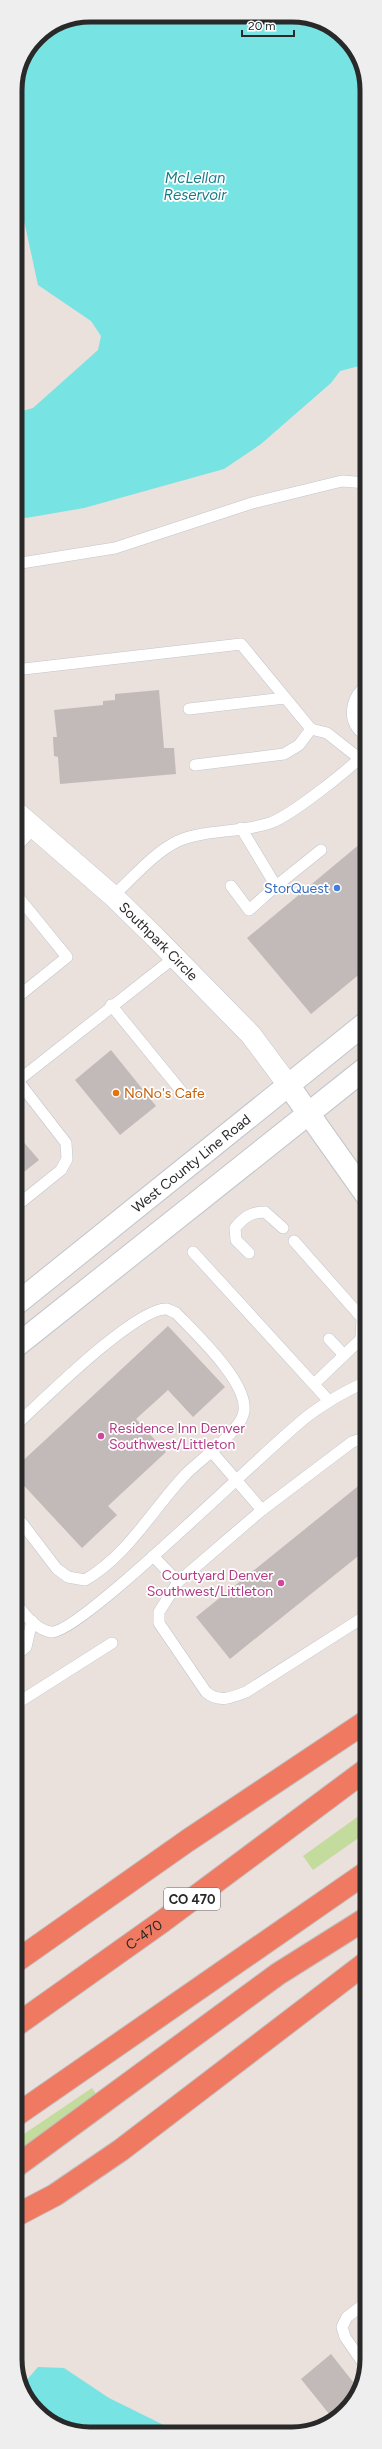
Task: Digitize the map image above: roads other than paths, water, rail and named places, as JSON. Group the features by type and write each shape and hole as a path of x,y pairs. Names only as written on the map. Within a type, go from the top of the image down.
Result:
{"highway":[{"path":"22,1957 214,1823 360,1726"},
{"name":"C-470","path":"22,2021 163,1921 360,1774"},
{"path":"22,2111 360,1877"},
{"path":"22,2162 278,1974 360,1922"},
{"path":"22,2212 55,2194 109,2159 360,1967"}],"main road":[{"name":"West County Line Road","path":"22,1299 360,1028"},
{"path":"22,1341 309,1115 360,1073"},
{"path":"289,1086 360,1186"}],"street":[{"name":"Southpark Circle","path":"22,817 113,896 175,957 251,1035 289,1086"}],"lane":[{"path":"22,563 115,548 252,503 342,481 360,482"},
{"path":"22,669 241,644 311,730 327,733 360,753"},
{"path":"360,690 353,701 352,713 355,724 360,729"},
{"path":"189,709 285,698"},
{"path":"195,765 284,754 299,745 311,730"},
{"path":"113,896 161,851 178,841 269,823 285,816 360,757"},
{"path":"22,841 34,828"},
{"path":"241,828 276,886"},
{"path":"231,886 249,910 320,850"},
{"path":"22,902 67,957 22,994"},
{"path":"22,1077 175,957"},
{"path":"112,1005 182,1092"},
{"path":"22,1089 66,1143 67,1159 61,1170 22,1201"},
{"path":"249,1253 236,1240 235,1228 244,1218 254,1212 265,1212 283,1228"},
{"path":"294,1241 360,1316"},
{"path":"193,1252 330,1401"},
{"path":"22,1420 82,1365 133,1323 151,1313 167,1309 176,1313 217,1355 242,1398 244,1410 241,1419 212,1452 186,1474 132,1540 102,1571 85,1580 68,1577 57,1568 22,1523"},
{"path":"329,1339 344,1355"},
{"path":"314,1384 360,1340"},
{"path":"22,1610 41,1628 52,1632 62,1629 104,1598 153,1556 290,1430 330,1401 360,1386"},
{"path":"360,1439 352,1442 262,1510 178,1582 159,1612 159,1623 206,1692 217,1699 230,1698 246,1692 360,1619"},
{"path":"212,1452 237,1479 262,1510"},
{"path":"153,1556 178,1582"},
{"path":"22,1650 26,1647 32,1621"},
{"path":"22,1698 112,1643"},
{"path":"360,2307 347,2317 342,2327 345,2337 360,2359"}],"water":[{"name":"McLellan Reservoir","path":"90,22 292,22 310,24 322,29 330,33 346,48 355,64 360,85 360,366 340,371 331,383 261,444 224,469 84,508 22,518 22,411 33,408 98,350 101,336 91,321 38,285 22,211 22,90 23,76 33,52 52,33 76,23"},
{"path":"38,2367 64,2368 109,2398 168,2427 76,2426 64,2422 48,2413 31,2393 26,2381"}],"place":[{"name":"StorQuest","path":"337,888"},
{"name":"NoNo's Cafe","path":"116,1093"},
{"name":"Residence Inn Denver Southwest/Littleton","path":"101,1436"},
{"name":"Courtyard Denver Southwest/Littleton","path":"281,1583"}]}
